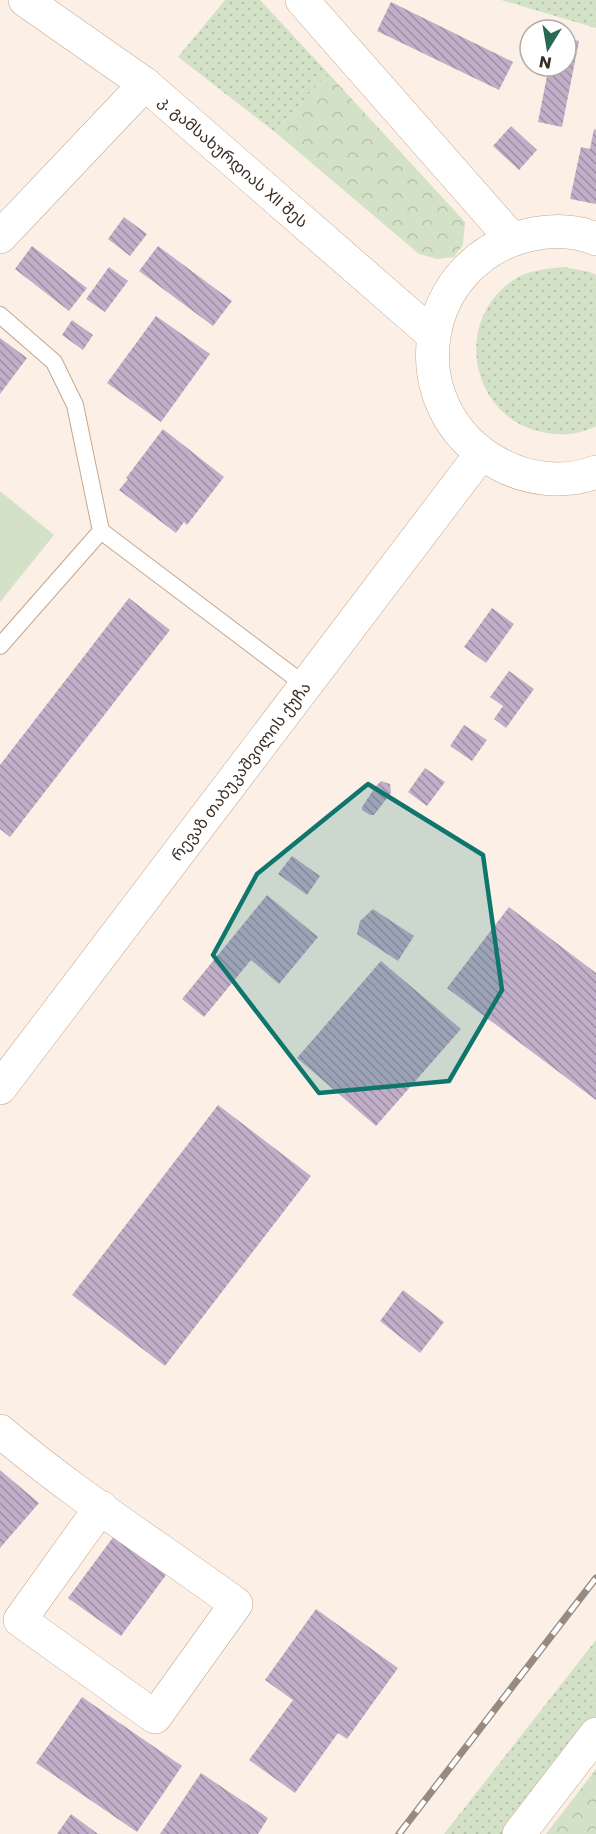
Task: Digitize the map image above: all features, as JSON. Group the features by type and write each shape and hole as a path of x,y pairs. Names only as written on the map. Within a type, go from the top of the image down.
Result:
{"street":[{"name":"კ. გამსახურდიას XII შეს","path":"25,0 145,84 433,334"},
{"path":"302,0 512,239"},
{"path":"0,237 145,84"},
{"path":"596,239 585,234 548,231 512,239 475,261 447,294 433,334 432,369 441,402 458,432 481,454 514,472 548,479 584,476 596,472"},
{"name":"რევაზ თაბუკაშვილის ქუჩა","path":"2,1081 481,454"},
{"path":"0,1431 28,1454 102,1507 236,1604 155,1717 20,1620 102,1507"},
{"path":"519,1834 596,1734"}],"lane":[{"path":"0,315 54,362 75,405 101,531 306,685"},
{"path":"0,646 101,531"}],"highlighted area":[{"path":"368,784 483,855 502,990 449,1081 319,1093 213,955 257,874"}],"green space":[{"path":"225,0 260,0 328,73 275,132 178,57"},
{"path":"501,0 596,0 596,28 578,23 578,18 562,18"},
{"path":"328,73 465,222 463,245 454,257 437,259 419,254 275,132"},
{"path":"564,267 596,275 596,426 572,434 547,433 522,425 502,411 487,392 479,369 476,346 481,322 493,300 512,281 530,272"},
{"path":"0,491 54,535 0,602"},
{"path":"596,1640 596,1734 519,1834 444,1834"},
{"path":"596,1769 596,1834 546,1834"}],"building":[{"path":"391,2 513,62 499,90 377,31"},
{"path":"547,78 572,78 562,127 538,122"},
{"path":"511,126 537,150 519,170 493,146"},
{"path":"594,129 596,130 596,204 570,199 581,147 590,149"},
{"path":"124,217 147,234 130,256 108,239"},
{"path":"32,246 87,288 69,311 15,269"},
{"path":"158,246 232,301 213,326 139,271"},
{"path":"109,267 128,281 105,312 86,299"},
{"path":"156,316 210,354 161,422 107,383"},
{"path":"72,320 93,335 83,350 62,335"},
{"path":"0,338 27,358 0,394"},
{"path":"163,429 224,477 187,525 184,522 176,533 119,490"},
{"path":"129,598 170,630 10,837 0,829 0,765"},
{"path":"492,608 514,624 486,663 464,647"},
{"path":"509,671 534,689 506,728 494,719 503,706 490,697"},
{"path":"464,725 487,740 472,761 450,746"},
{"path":"425,768 445,782 427,806 408,792"},
{"path":"381,781 390,784 391,793 374,815 370,815 362,810 362,807"},
{"path":"292,856 320,876 307,895 278,874"},
{"path":"267,895 318,937 279,984 251,960 204,1017 182,999"},
{"path":"509,907 596,973 596,1100 447,988"},
{"path":"373,909 414,936 398,961 357,934 360,921"},
{"path":"381,961 461,1029 376,1126 297,1058"},
{"path":"218,1105 311,1176 165,1366 72,1295"},
{"path":"403,1290 444,1322 420,1353 380,1321"},
{"path":"0,1470 39,1503 0,1548"},
{"path":"117,1532 169,1571 121,1636 68,1598"},
{"path":"316,1609 398,1668 347,1739 338,1733 295,1793 249,1760 293,1700 265,1680"},
{"path":"82,1697 182,1766 137,1832 36,1763"},
{"path":"201,1773 268,1818 258,1834 160,1834"},
{"path":"71,1814 98,1834 57,1834"}],"railway":[{"path":"399,1834 596,1578"}]}
